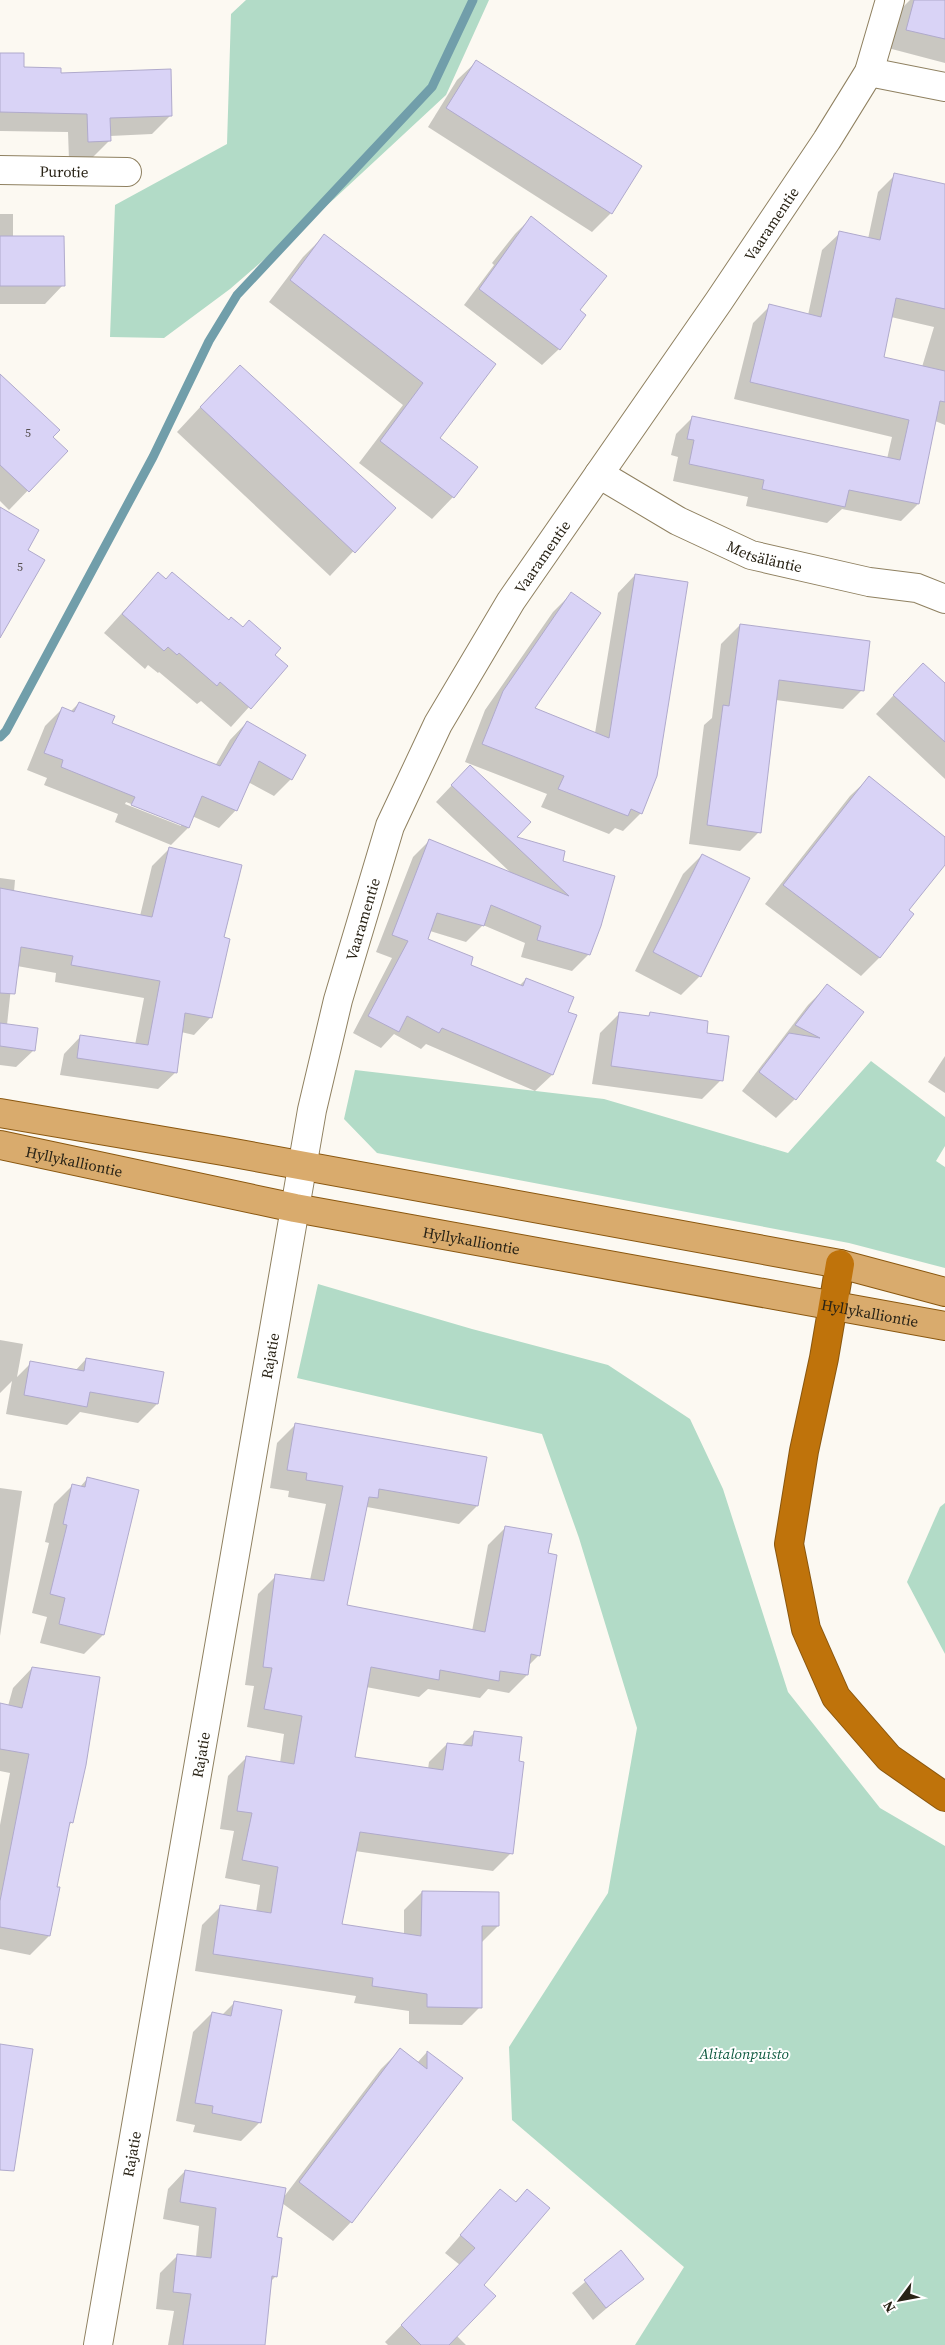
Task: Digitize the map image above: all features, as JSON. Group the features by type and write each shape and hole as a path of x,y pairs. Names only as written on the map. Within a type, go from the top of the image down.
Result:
{"highway":[{"path":"840,1264 804,1451 789,1544 806,1629 836,1696 889,1758 945,1797"}],"main road":[{"path":"0,1113 840,1264 945,1292"},
{"name":"Hyllykalliontie","path":"0,1145 295,1208 945,1326"}],"street":[{"name":"Vaaramentie","path":"302,1166 312,1110 338,1000 390,826 438,724 511,601 719,301 869,72 890,0"},
{"path":"869,72 945,86"},
{"name":"Purotie","path":"0,170 128,172"},
{"name":"Metsäläntie","path":"599,474 678,521 751,555 868,582 917,588 945,599"},
{"name":"Rajatie","path":"98,2345 302,1166"}],"green space":[{"path":"246,0 489,0 446,95 334,199 230,289 164,338 110,337 115,205 227,144 231,14"},
{"path":"871,1061 945,1117 945,1146 936,1161 945,1167 945,1268 849,1243 377,1153 344,1119 355,1070 604,1099 788,1153"},
{"name":"Alitalonpuisto","path":"318,1284 472,1329 608,1365 690,1419 723,1489 788,1692 880,1808 945,1846 945,2345 635,2345 684,2267 512,2120 509,2047 608,1893 637,1728 579,1538 542,1434 297,1378"},
{"path":"945,1503 945,1654 907,1582 940,1507"}],"building":[{"path":"914,0 945,0 945,39 906,30"},
{"path":"0,53 24,53 24,67 61,68 61,73 171,69 172,116 110,118 111,141 88,142 87,114 0,112"},
{"path":"476,60 642,166 612,214 446,108"},
{"path":"894,173 945,184 945,309 896,298 884,357 945,371 945,402 940,401 919,504 849,490 845,507 762,489 764,480 689,464 694,440 687,439 692,416 900,460 909,420 750,382 769,304 821,317 839,231 880,240"},
{"path":"531,216 607,276 580,310 586,315 560,350 479,289"},
{"path":"324,234 496,364 440,438 478,467 454,498 380,441 423,383 290,280"},
{"path":"0,236 64,236 65,286 0,286"},
{"path":"240,365 396,508 355,553 200,407"},
{"path":"0,374 60,430 53,437 68,451 29,492 0,465"},
{"path":"0,507 39,530 28,550 45,560 0,638"},
{"path":"158,572 166,579 172,572 229,620 231,617 243,627 249,620 281,648 275,655 288,666 251,709 220,682 217,686 179,653 177,655 168,647 164,651 122,614"},
{"path":"635,574 688,582 657,776 642,814 631,809 628,816 558,789 564,776 482,744 503,691 571,592 601,613 535,708 609,738"},
{"path":"740,624 870,641 864,691 779,680 761,833 707,825 723,705 729,706"},
{"path":"923,663 945,683 945,742 893,695"},
{"path":"79,702 115,716 112,723 220,766 247,721 306,755 292,780 259,761 237,811 202,796 189,828 131,805 135,797 61,767 63,760 44,753 62,707 74,712"},
{"path":"470,765 531,822 517,837 565,851 563,861 615,876 601,926 590,955 537,940 541,926 491,905 484,926 437,913 428,939 473,957 471,965 523,986 526,978 574,997 568,1012 577,1015 553,1075 442,1028 439,1033 407,1016 399,1032 368,1016 408,941 392,935 429,839 569,896 451,785"},
{"path":"869,776 945,837 945,865 909,910 914,914 880,958 783,885"},
{"path":"169,847 242,865 224,937 230,939 212,1018 185,1013 177,1073 77,1058 80,1035 148,1045 160,981 71,965 73,956 21,947 15,994 0,993 0,888 152,917"},
{"path":"702,854 750,878 701,977 653,952"},
{"path":"827,984 864,1012 796,1100 759,1072 789,1033 820,1038 795,1025"},
{"path":"619,1012 649,1016 650,1012 708,1021 707,1033 729,1036 723,1081 611,1066"},
{"path":"0,1023 38,1028 35,1051 0,1046"},
{"path":"86,1358 164,1372 158,1404 90,1392 87,1407 24,1395 30,1361 84,1371"},
{"path":"295,1423 487,1457 478,1506 379,1489 378,1498 369,1497 347,1605 485,1632 505,1526 552,1534 548,1553 557,1555 540,1656 531,1654 528,1675 500,1671 499,1681 440,1670 439,1680 371,1667 355,1757 443,1770 447,1743 472,1746 474,1731 522,1737 519,1761 524,1762 513,1854 360,1832 342,1924 421,1936 422,1891 499,1892 499,1926 482,1926 482,2008 427,2007 427,1994 372,1986 373,1978 213,1954 220,1905 271,1913 278,1867 242,1860 252,1813 237,1811 246,1756 294,1764 302,1716 264,1709 272,1668 263,1667 275,1574 324,1581 343,1486 306,1480 307,1473 287,1470"},
{"path":"87,1477 139,1490 104,1635 59,1624 65,1598 50,1594 67,1525 63,1524 72,1484 85,1487"},
{"path":"32,1667 100,1677 86,1765 73,1823 70,1822 57,1887 60,1887 50,1936 0,1927 0,1901 29,1754 0,1749 0,1703 22,1708"},
{"path":"234,2001 282,2010 261,2123 212,2113 213,2106 195,2103 212,2012 231,2016"},
{"path":"0,2044 33,2049 14,2171 0,2170"},
{"path":"400,2048 427,2069 427,2051 463,2078 352,2223 299,2182"},
{"path":"185,2170 286,2188 277,2237 282,2238 277,2277 272,2276 265,2345 183,2345 191,2294 173,2292 177,2254 211,2258 216,2208 180,2202"},
{"path":"500,2189 516,2202 527,2189 550,2208 484,2285 496,2296 449,2345 421,2345 401,2325 475,2248 460,2235"},
{"path":"621,2250 644,2279 606,2308 584,2280"}],"waterway":[{"path":"0,737 6,731 153,457 209,341 237,295 432,87 473,0"}]}
